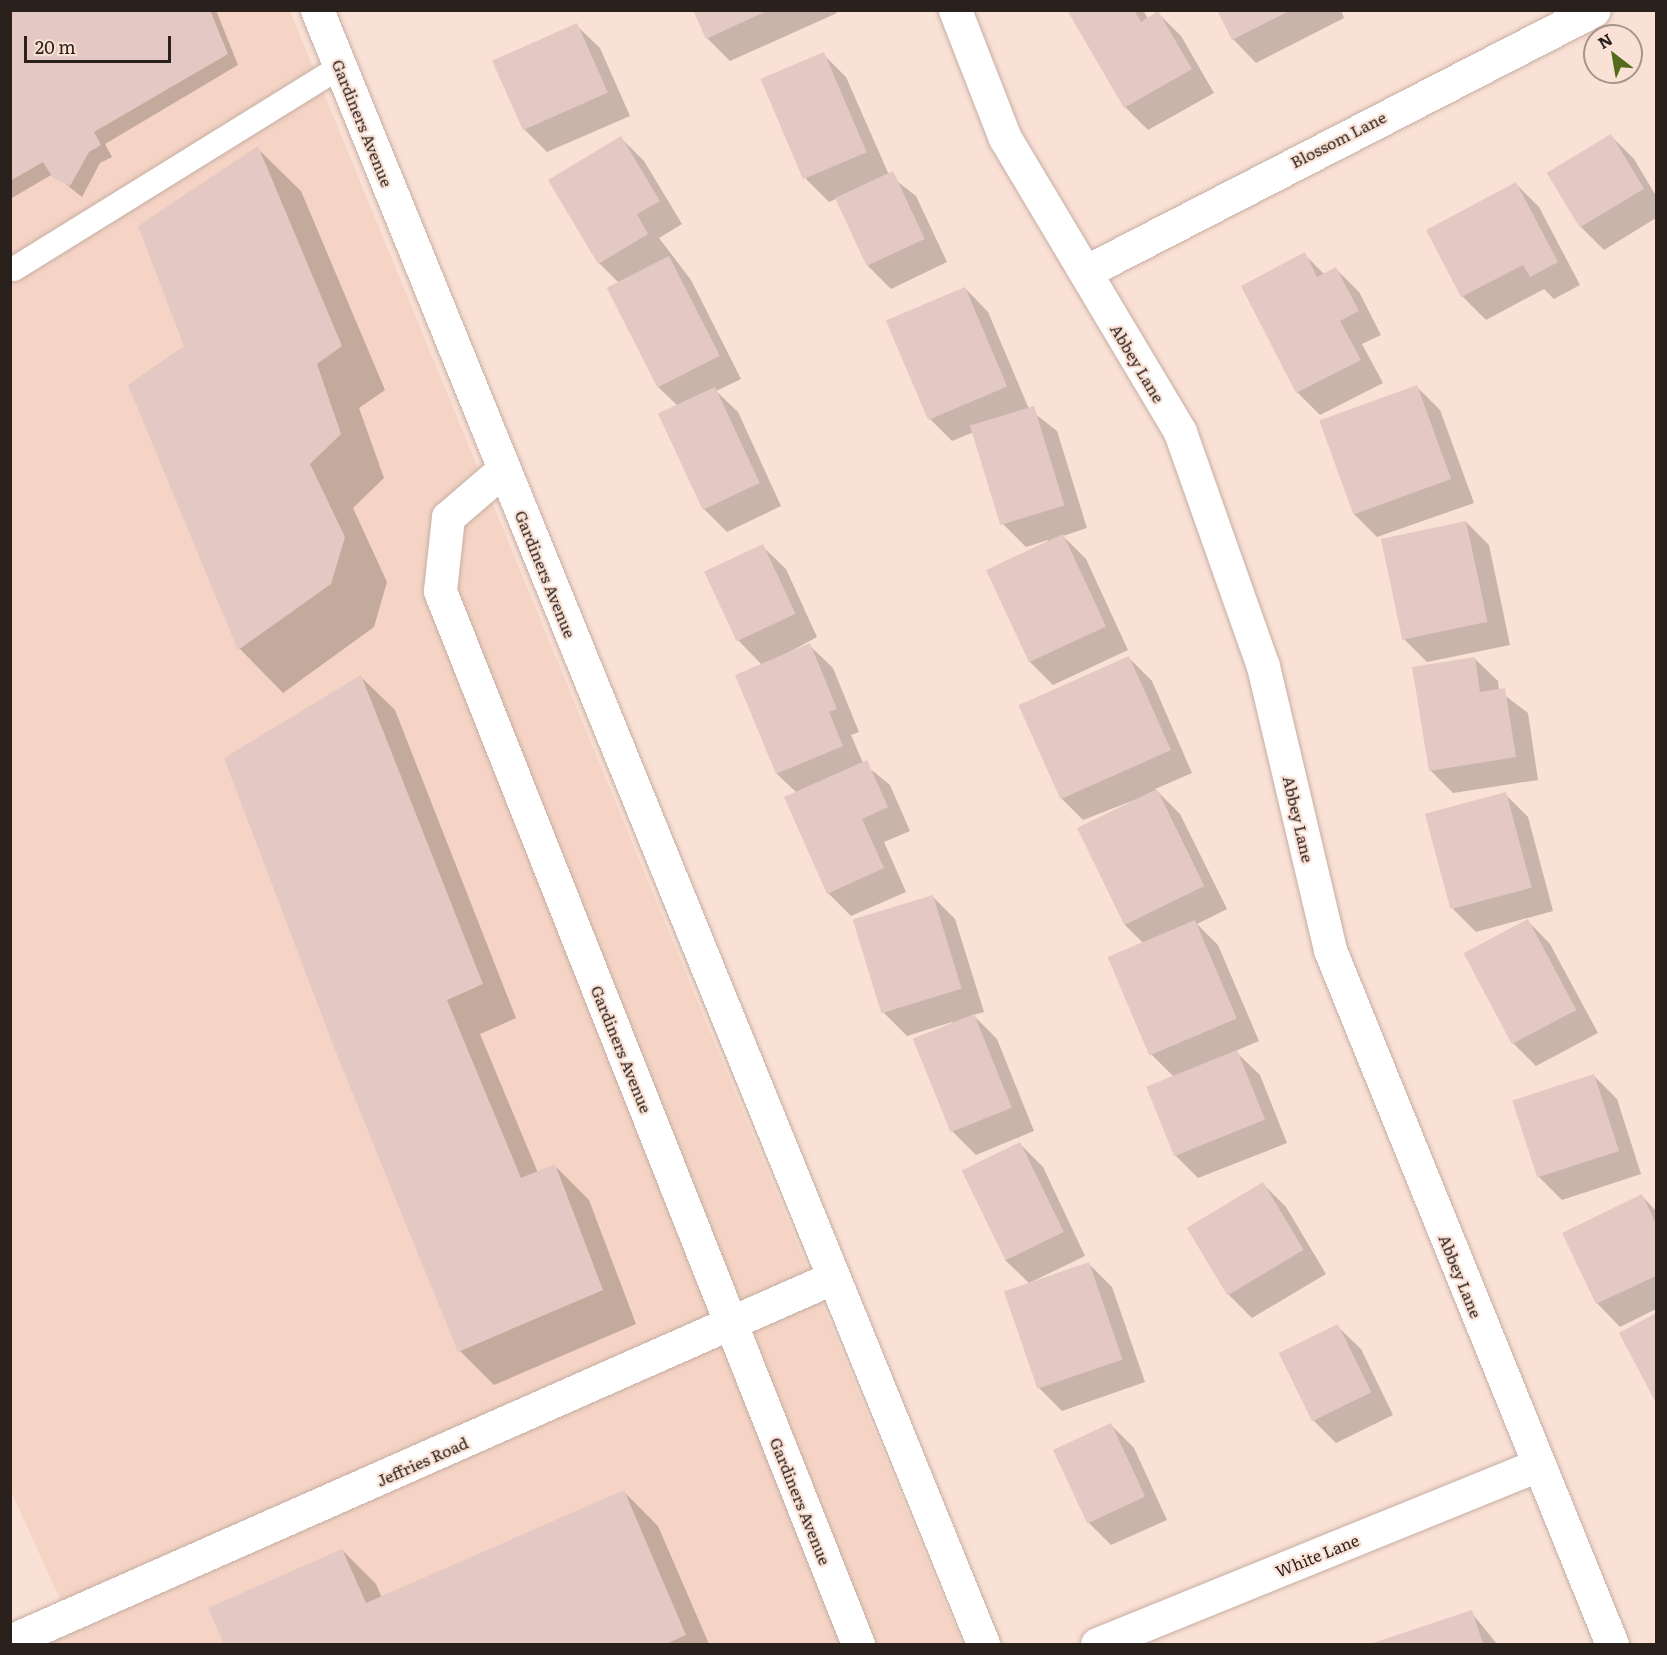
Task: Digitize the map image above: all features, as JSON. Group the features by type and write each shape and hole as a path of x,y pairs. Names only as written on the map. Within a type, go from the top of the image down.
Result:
{"street":[{"name":"Abbey Lane","path":"955,10 1005,138 1179,432 1263,666 1330,950 1612,1644"},
{"name":"Blossom Lane","path":"1085,272 1594,10"},
{"name":"Gardiners Avenue","path":"325,13 340,67 983,1644"},
{"name":"Gardiners Avenue","path":"504,469 448,517 440,591 858,1644"},
{"name":"Jeffries Road","path":"10,1641 832,1278"},
{"name":"White Lane","path":"1097,1644 1538,1464"}],"lane":[{"path":"14,269 340,67"}],"shaded area":[{"path":"11,11 290,11 962,1644 11,1644 63,1606 10,1489"}],"building":[{"path":"10,10 210,10 228,54 94,132 101,145 89,152 70,186 53,178 43,162 10,181"},
{"path":"693,10 769,10 706,39"},
{"path":"1067,10 1134,10 1141,22 1158,11 1192,69 1124,108"},
{"path":"1217,10 1291,10 1232,40"},
{"path":"577,23 608,92 523,130 492,61"},
{"path":"824,52 867,152 803,179 760,79"},
{"path":"1611,134 1644,189 1580,227 1547,173"},
{"path":"621,136 660,201 637,214 648,234 598,264 548,180"},
{"path":"258,146 342,346 317,364 341,434 310,464 345,537 331,584 238,650 128,385 184,346 138,226"},
{"path":"893,171 925,239 867,266 835,198"},
{"path":"1516,182 1558,262 1530,277 1523,265 1461,297 1426,230"},
{"path":"1305,252 1317,277 1336,267 1359,311 1340,321 1361,360 1296,393 1241,286"},
{"path":"669,256 720,356 657,388 607,288"},
{"path":"965,287 1007,386 928,420 886,321"},
{"path":"1417,385 1451,479 1353,515 1319,421"},
{"path":"715,387 760,483 703,510 658,414"},
{"path":"1034,406 1064,505 1000,525 970,426"},
{"path":"1466,521 1487,622 1402,640 1381,539"},
{"path":"1063,534 1106,626 1029,662 986,570"},
{"path":"763,544 796,614 737,641 704,571"},
{"path":"810,643 837,709 829,712 843,746 776,774 735,675"},
{"path":"1129,656 1171,750 1060,799 1018,705"},
{"path":"1475,657 1480,692 1505,688 1516,757 1429,771 1412,667"},
{"path":"361,675 483,984 447,1000 521,1178 555,1164 603,1290 458,1352 335,1050 224,758"},
{"path":"867,760 888,807 862,819 884,868 827,894 784,797"},
{"path":"1157,789 1204,886 1124,925 1077,828"},
{"path":"1506,792 1532,888 1450,909 1425,814"},
{"path":"933,895 962,989 881,1013 853,920"},
{"path":"1528,919 1576,1010 1512,1044 1464,953"},
{"path":"1195,920 1237,1018 1149,1056 1108,957"},
{"path":"974,1014 1012,1108 951,1132 913,1039"},
{"path":"1237,1050 1265,1120 1174,1156 1146,1087"},
{"path":"1594,1074 1619,1151 1537,1178 1512,1101"},
{"path":"1020,1142 1064,1232 1005,1260 962,1170"},
{"path":"1263,1182 1304,1250 1227,1296 1187,1228"},
{"path":"1642,1194 1656,1224 1656,1276 1596,1304 1562,1233"},
{"path":"1089,1262 1123,1359 1037,1389 1004,1291"},
{"path":"1656,1313 1656,1403 1619,1333"},
{"path":"1338,1324 1371,1392 1312,1421 1279,1353"},
{"path":"1111,1423 1145,1496 1087,1523 1053,1450"},
{"path":"624,1490 686,1635 666,1644 224,1644 208,1608 342,1549 366,1603"},
{"path":"1472,1610 1483,1644 1370,1644"}]}
